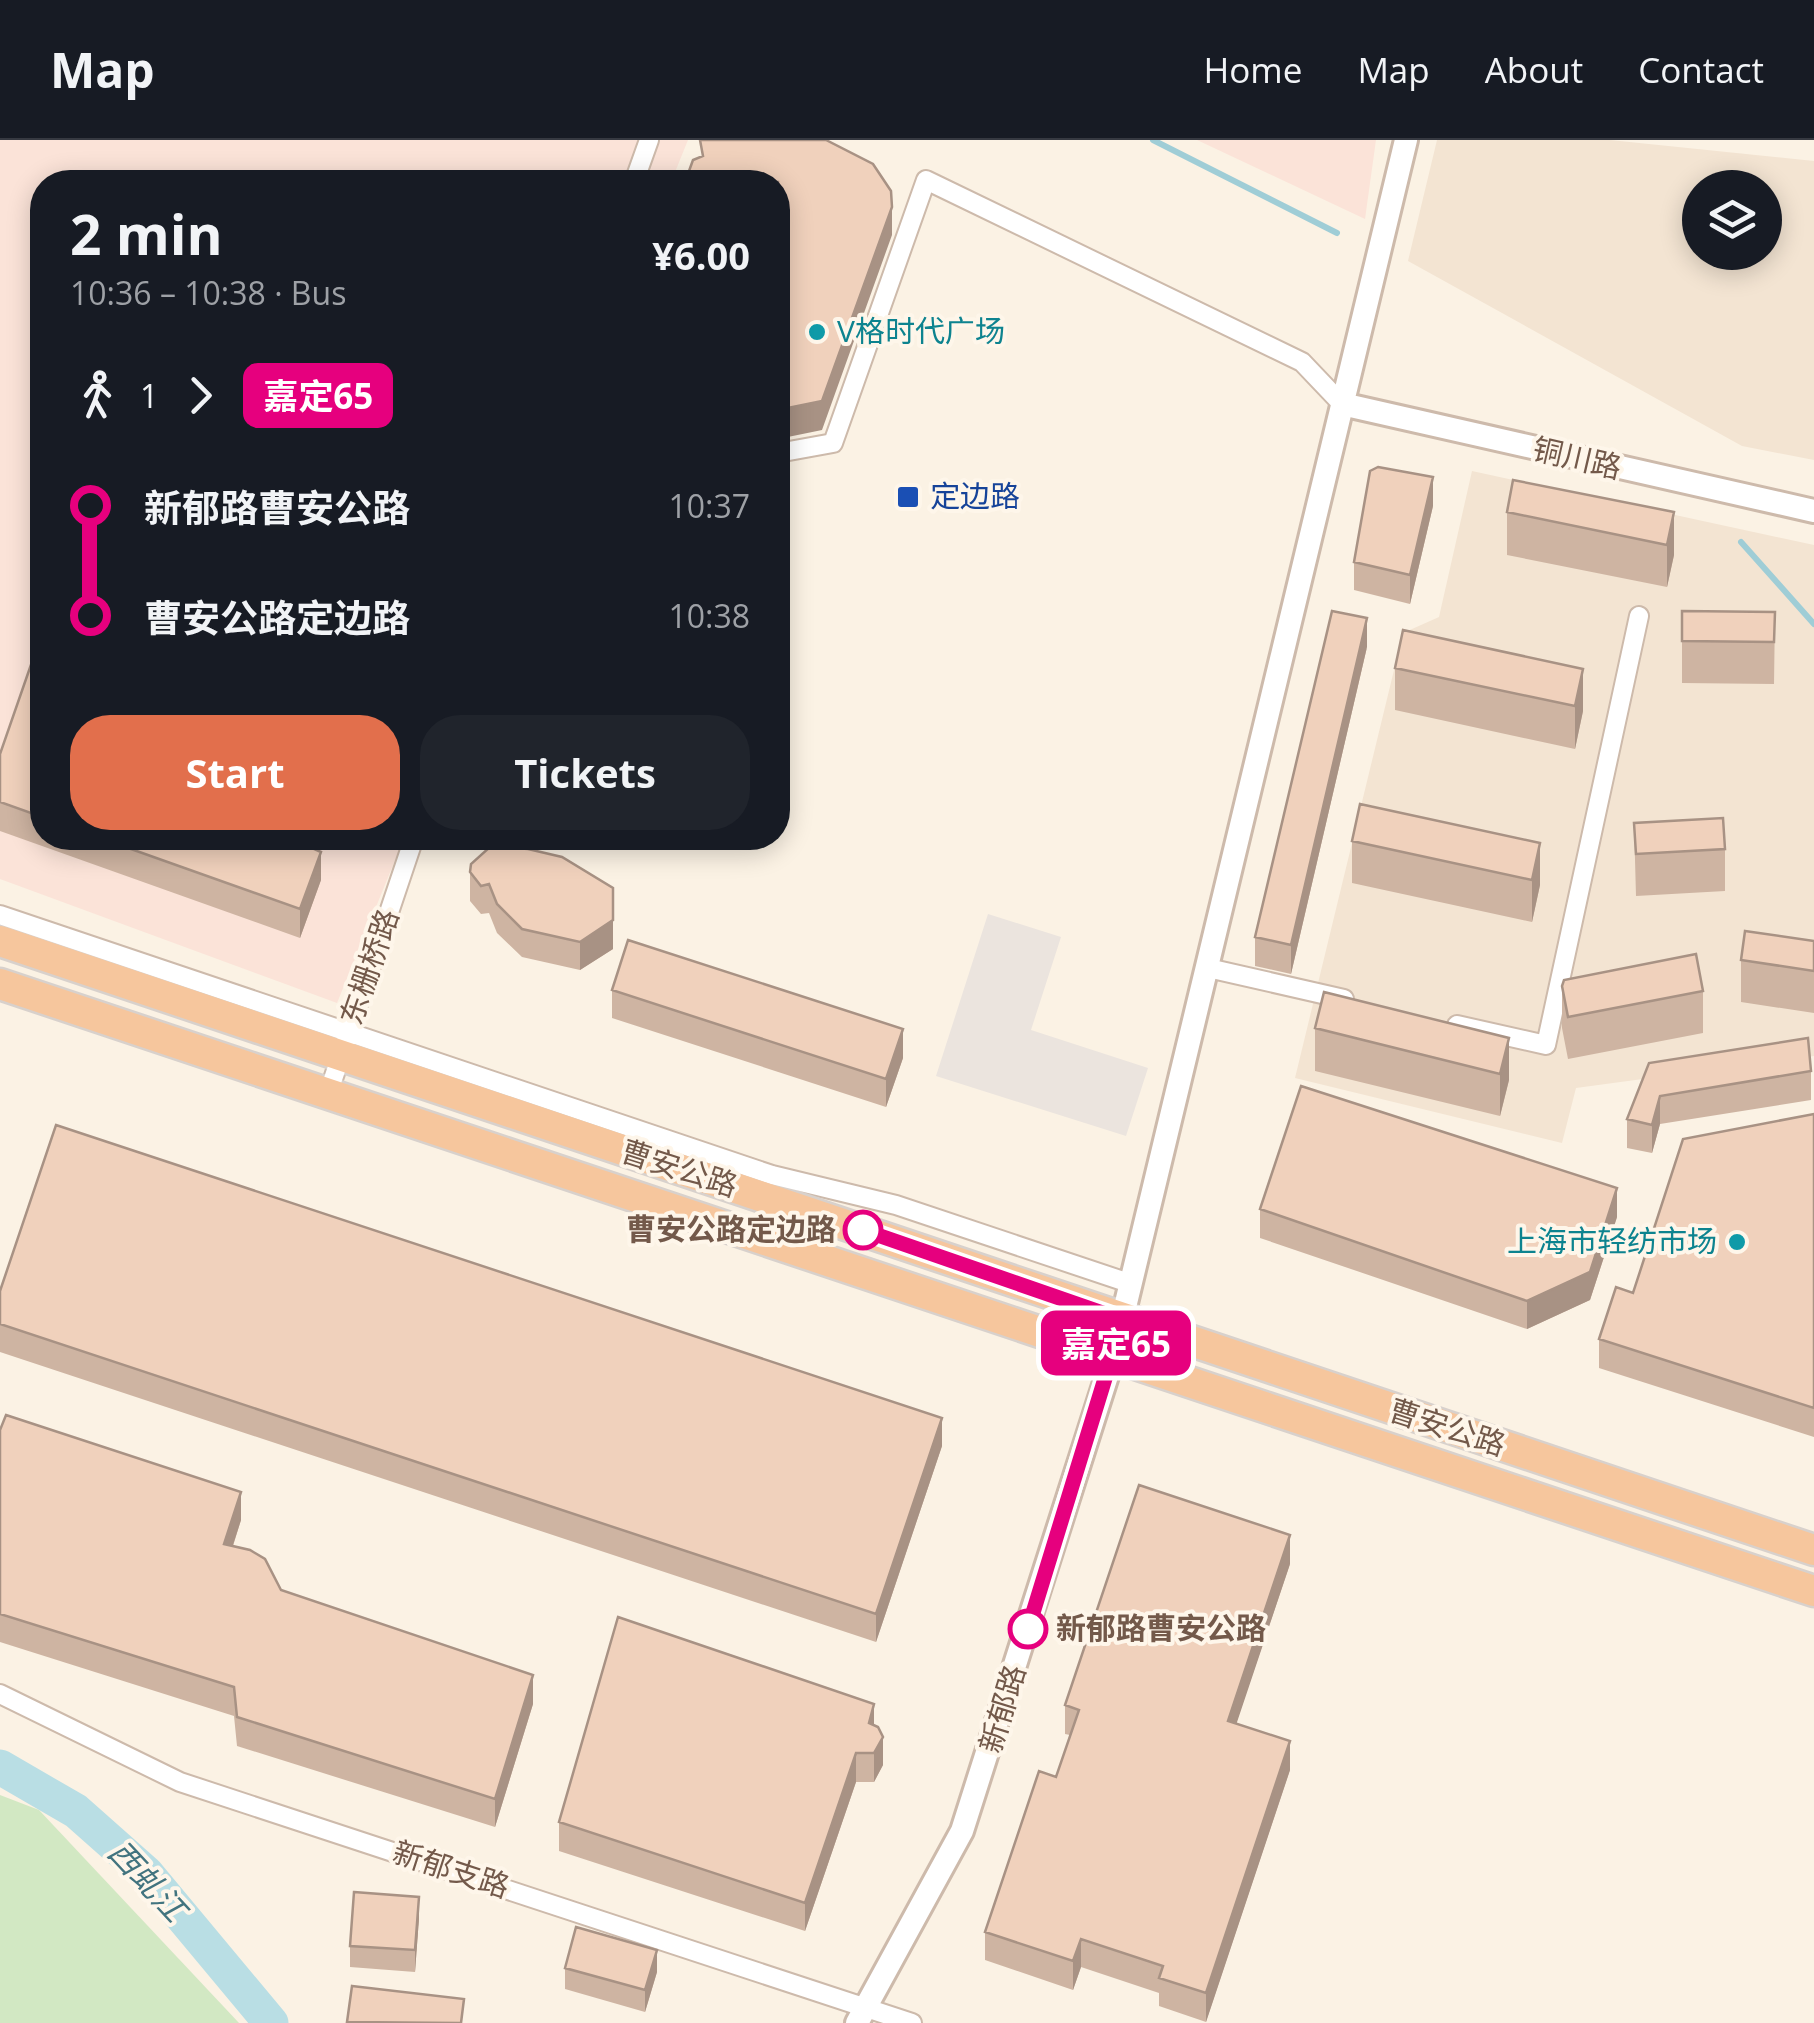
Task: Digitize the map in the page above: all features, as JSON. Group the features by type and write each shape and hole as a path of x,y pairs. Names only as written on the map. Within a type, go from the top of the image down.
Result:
{"highway":[{"name":"曹安公路","path":"0,942 344,1043 1123,1320 1814,1550"},
{"name":"曹安公路","path":"0,984 327,1097 1814,1591"}],"street":[{"path":"638,170 649,140"},
{"path":"1123,1320 1406,140"},
{"path":"790,451 833,443 926,180 1302,362 1342,404"},
{"name":"铜川路","path":"1342,404 1814,511"},
{"path":"1433,1020 1546,1045 1638,616"},
{"name":"东栅桥路","path":"327,1097 410,850"},
{"path":"0,915 344,1043 772,1175 896,1205 1132,1284"},
{"path":"1208,968 1358,1002"},
{"name":"新郁路","path":"860,2015 962,1831 1123,1320"},
{"name":"新郁支路","path":"0,1694 180,1782 860,2015 912,2023"}],"shaded area":[{"path":"0,140 688,140 676,170 30,170 30,850 399,850 337,1003 0,879"},
{"path":"1197,140 1376,140 1365,219"},
{"path":"1437,140 1610,140 1814,161 1814,460 1742,446 1408,261"},
{"path":"1472,471 1814,545 1814,1056 1576,1088 1562,1143 1295,1078 1403,633 1439,617"},
{"path":"988,914 1061,937 1031,1030 1148,1068 1126,1136 936,1076"}],"green space":[{"path":"0,1795 39,1810 239,2023 0,2023"}],"building":[{"name":"V格时代广场","path":"700,140 826,140 873,164 891,191 892,207 822,401 790,408 790,170 689,170 693,160 703,156"},
{"path":"1378,467 1433,477 1410,575 1354,562 1370,471"},
{"path":"1513,480 1674,512 1667,545 1507,512"},
{"path":"1332,611 1367,618 1291,945 1255,937"},
{"path":"1682,611 1775,612 1774,642 1682,641"},
{"path":"1403,630 1583,669 1575,706 1395,668"},
{"path":"30,668 30,813 0,802 0,754"},
{"path":"1360,804 1540,843 1532,880 1352,841"},
{"path":"1723,818 1725,849 1636,854 1634,823"},
{"path":"134,850 317,850 321,852 300,909"},
{"path":"487,850 532,850 562,857 613,888 613,920 580,942 522,929 497,904 489,884 481,886 470,872 471,864"},
{"path":"1745,931 1814,941 1814,971 1741,960"},
{"path":"628,940 903,1029 886,1079 612,990"},
{"path":"1696,954 1703,991 1568,1017 1564,980"},
{"path":"1324,992 1509,1038 1500,1074 1315,1028"},
{"path":"1808,1038 1811,1071 1660,1096 1652,1125 1627,1119 1649,1063"},
{"path":"1301,1086 1617,1188 1590,1272 1527,1301 1260,1209"},
{"name":"上海市轻纺市场","path":"1814,1114 1814,1408 1599,1339 1616,1287 1633,1293 1683,1139"},
{"path":"56,1125 942,1418 876,1614 0,1324 0,1291"},
{"path":"6,1415 241,1492 224,1544 250,1550 265,1559 281,1590 533,1675 495,1799 237,1717 234,1687 0,1614 0,1430"},
{"path":"1139,1485 1290,1535 1228,1721 1290,1741 1206,1993 1159,1978 1163,1966 1081,1939 1073,1961 985,1932 1039,1771 1056,1777 1079,1710 1065,1705"},
{"path":"618,1617 874,1704 869,1723 878,1727 883,1737 874,1753 856,1753 805,1903 559,1822"},
{"path":"354,1892 419,1897 415,1950 350,1946"},
{"path":"576,1927 657,1950 645,1990 565,1968"},
{"path":"352,1986 464,1999 461,2023 347,2022"}],"waterway":[{"path":"1153,140 1337,233"},
{"path":"1741,542 1814,624"},
{"name":"西虬江","path":"0,1767 76,1811 146,1873 271,2023"}],"bus line":[{"name":"嘉定65","path":"863,1230 1123,1320 1028,1629"}],"place":[{"name":"V格时代广场","path":"817,332"},
{"name":"定边路","path":"908,497"},
{"name":"曹安公路定边路","path":"863,1230"},
{"name":"上海市轻纺市场","path":"1737,1242"},
{"name":"新郁路曹安公路","path":"1028,1629"}]}
